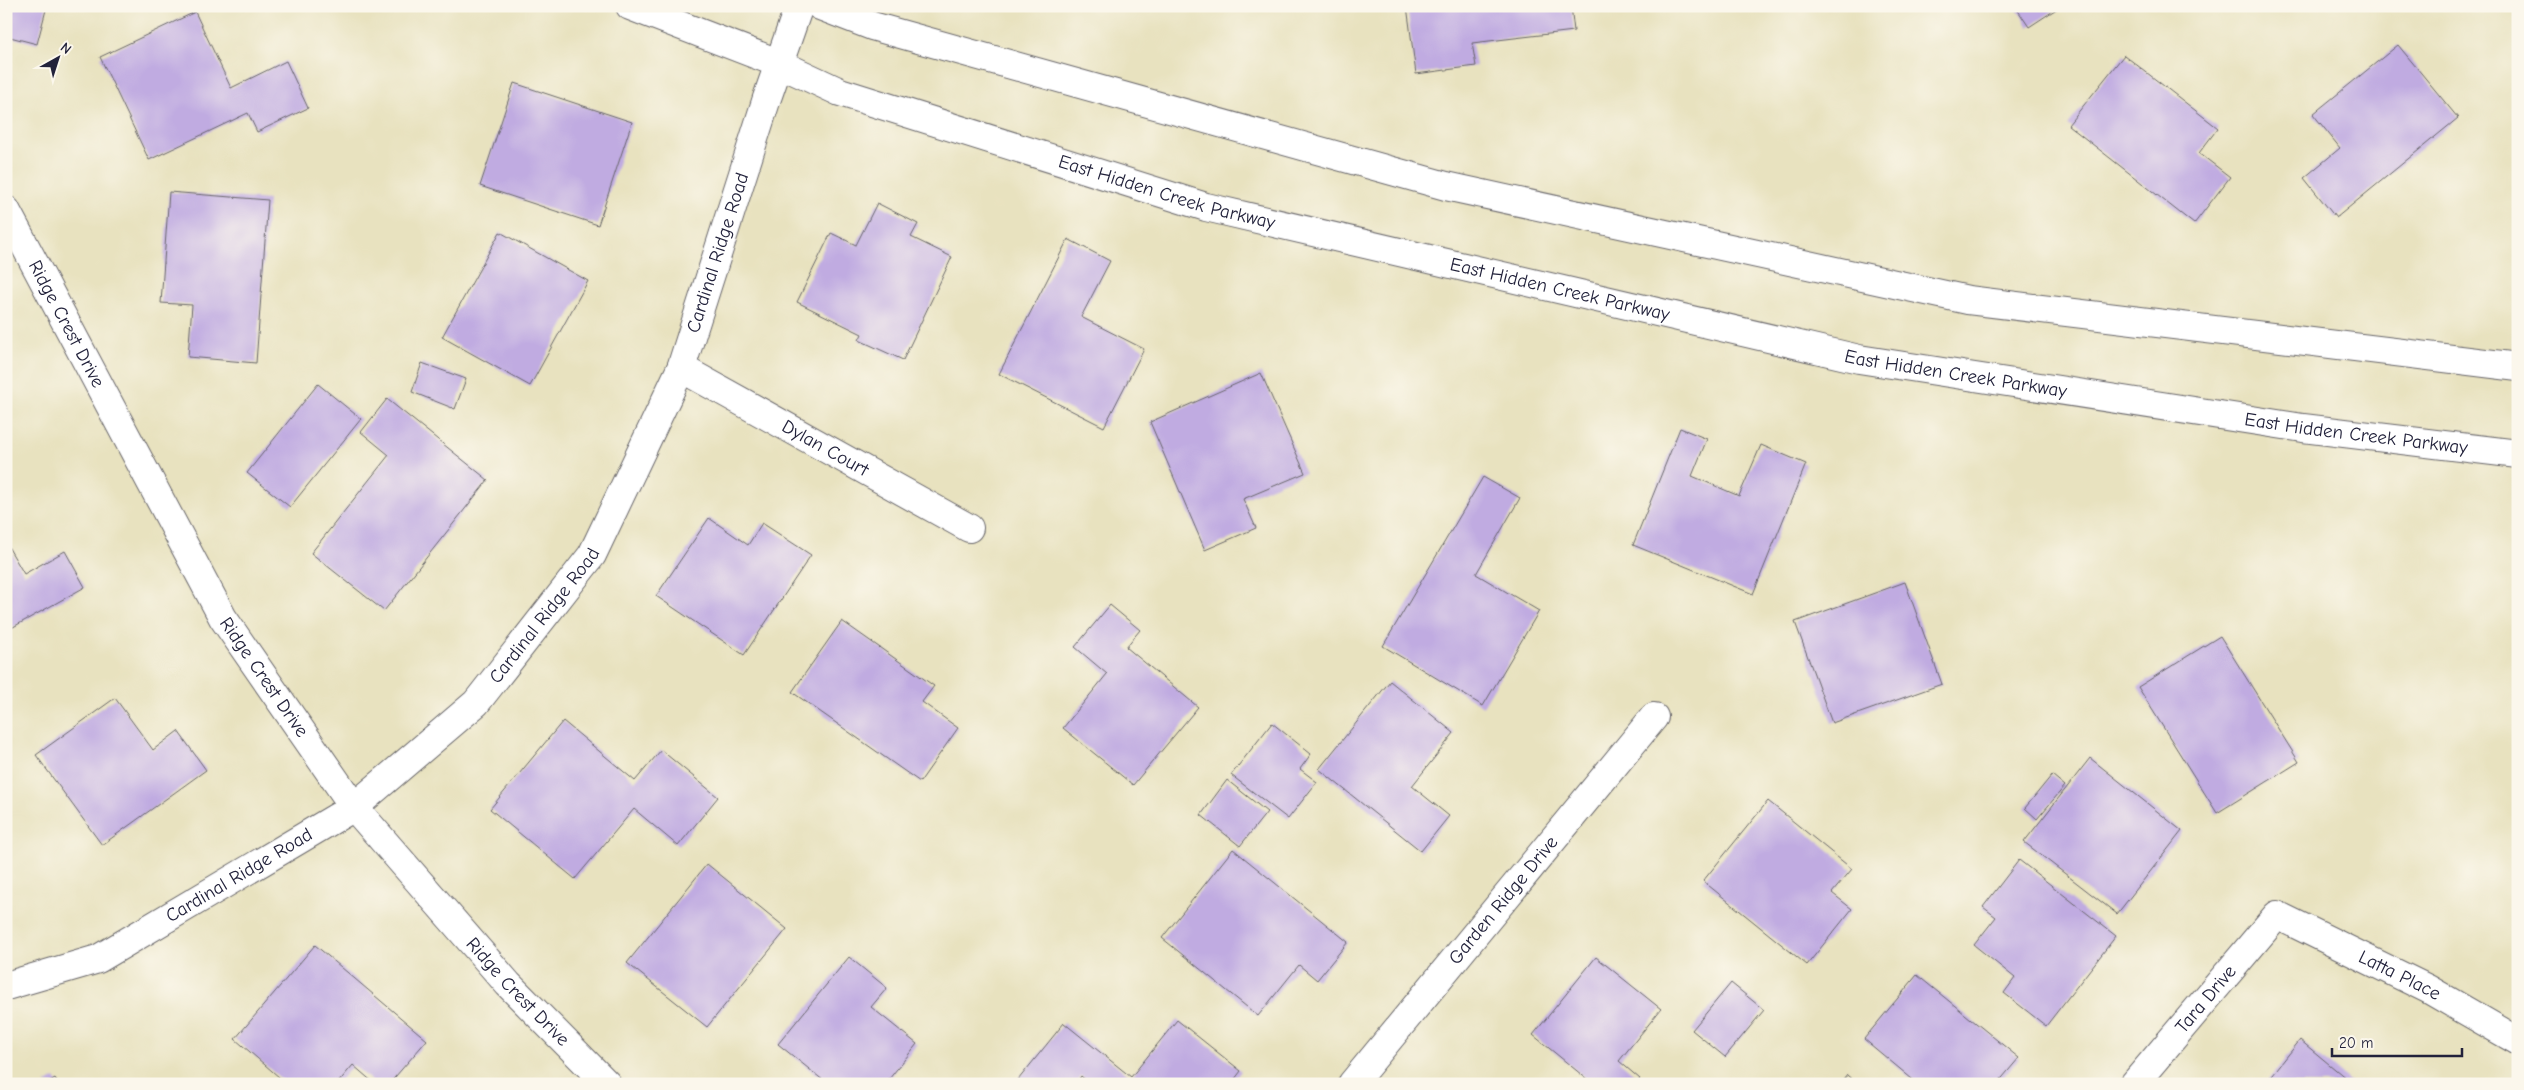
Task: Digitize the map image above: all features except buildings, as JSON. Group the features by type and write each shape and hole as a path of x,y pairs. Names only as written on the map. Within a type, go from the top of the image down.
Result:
{"street":[{"name":"East Hidden Creek Parkway","path":"630,6 778,63 840,92 1206,207 1859,359 2303,428 2518,454"},
{"name":"Cardinal Ridge Road","path":"6,986 98,959 354,807 476,703 592,555 681,368 778,63 799,6"},
{"path":"820,6 872,26 1446,186 1968,300 2518,367"},
{"name":"Ridge Crest Drive","path":"6,210 222,618 354,807 508,984 607,1084"},
{"name":"Dylan Court","path":"681,368 968,528"},
{"name":"Garden Ridge Drive","path":"1352,1084 1654,717"},
{"name":"Latta Place","path":"2277,915 2428,989 2518,1040"},
{"name":"Tara Drive","path":"2134,1084 2277,915"}]}
